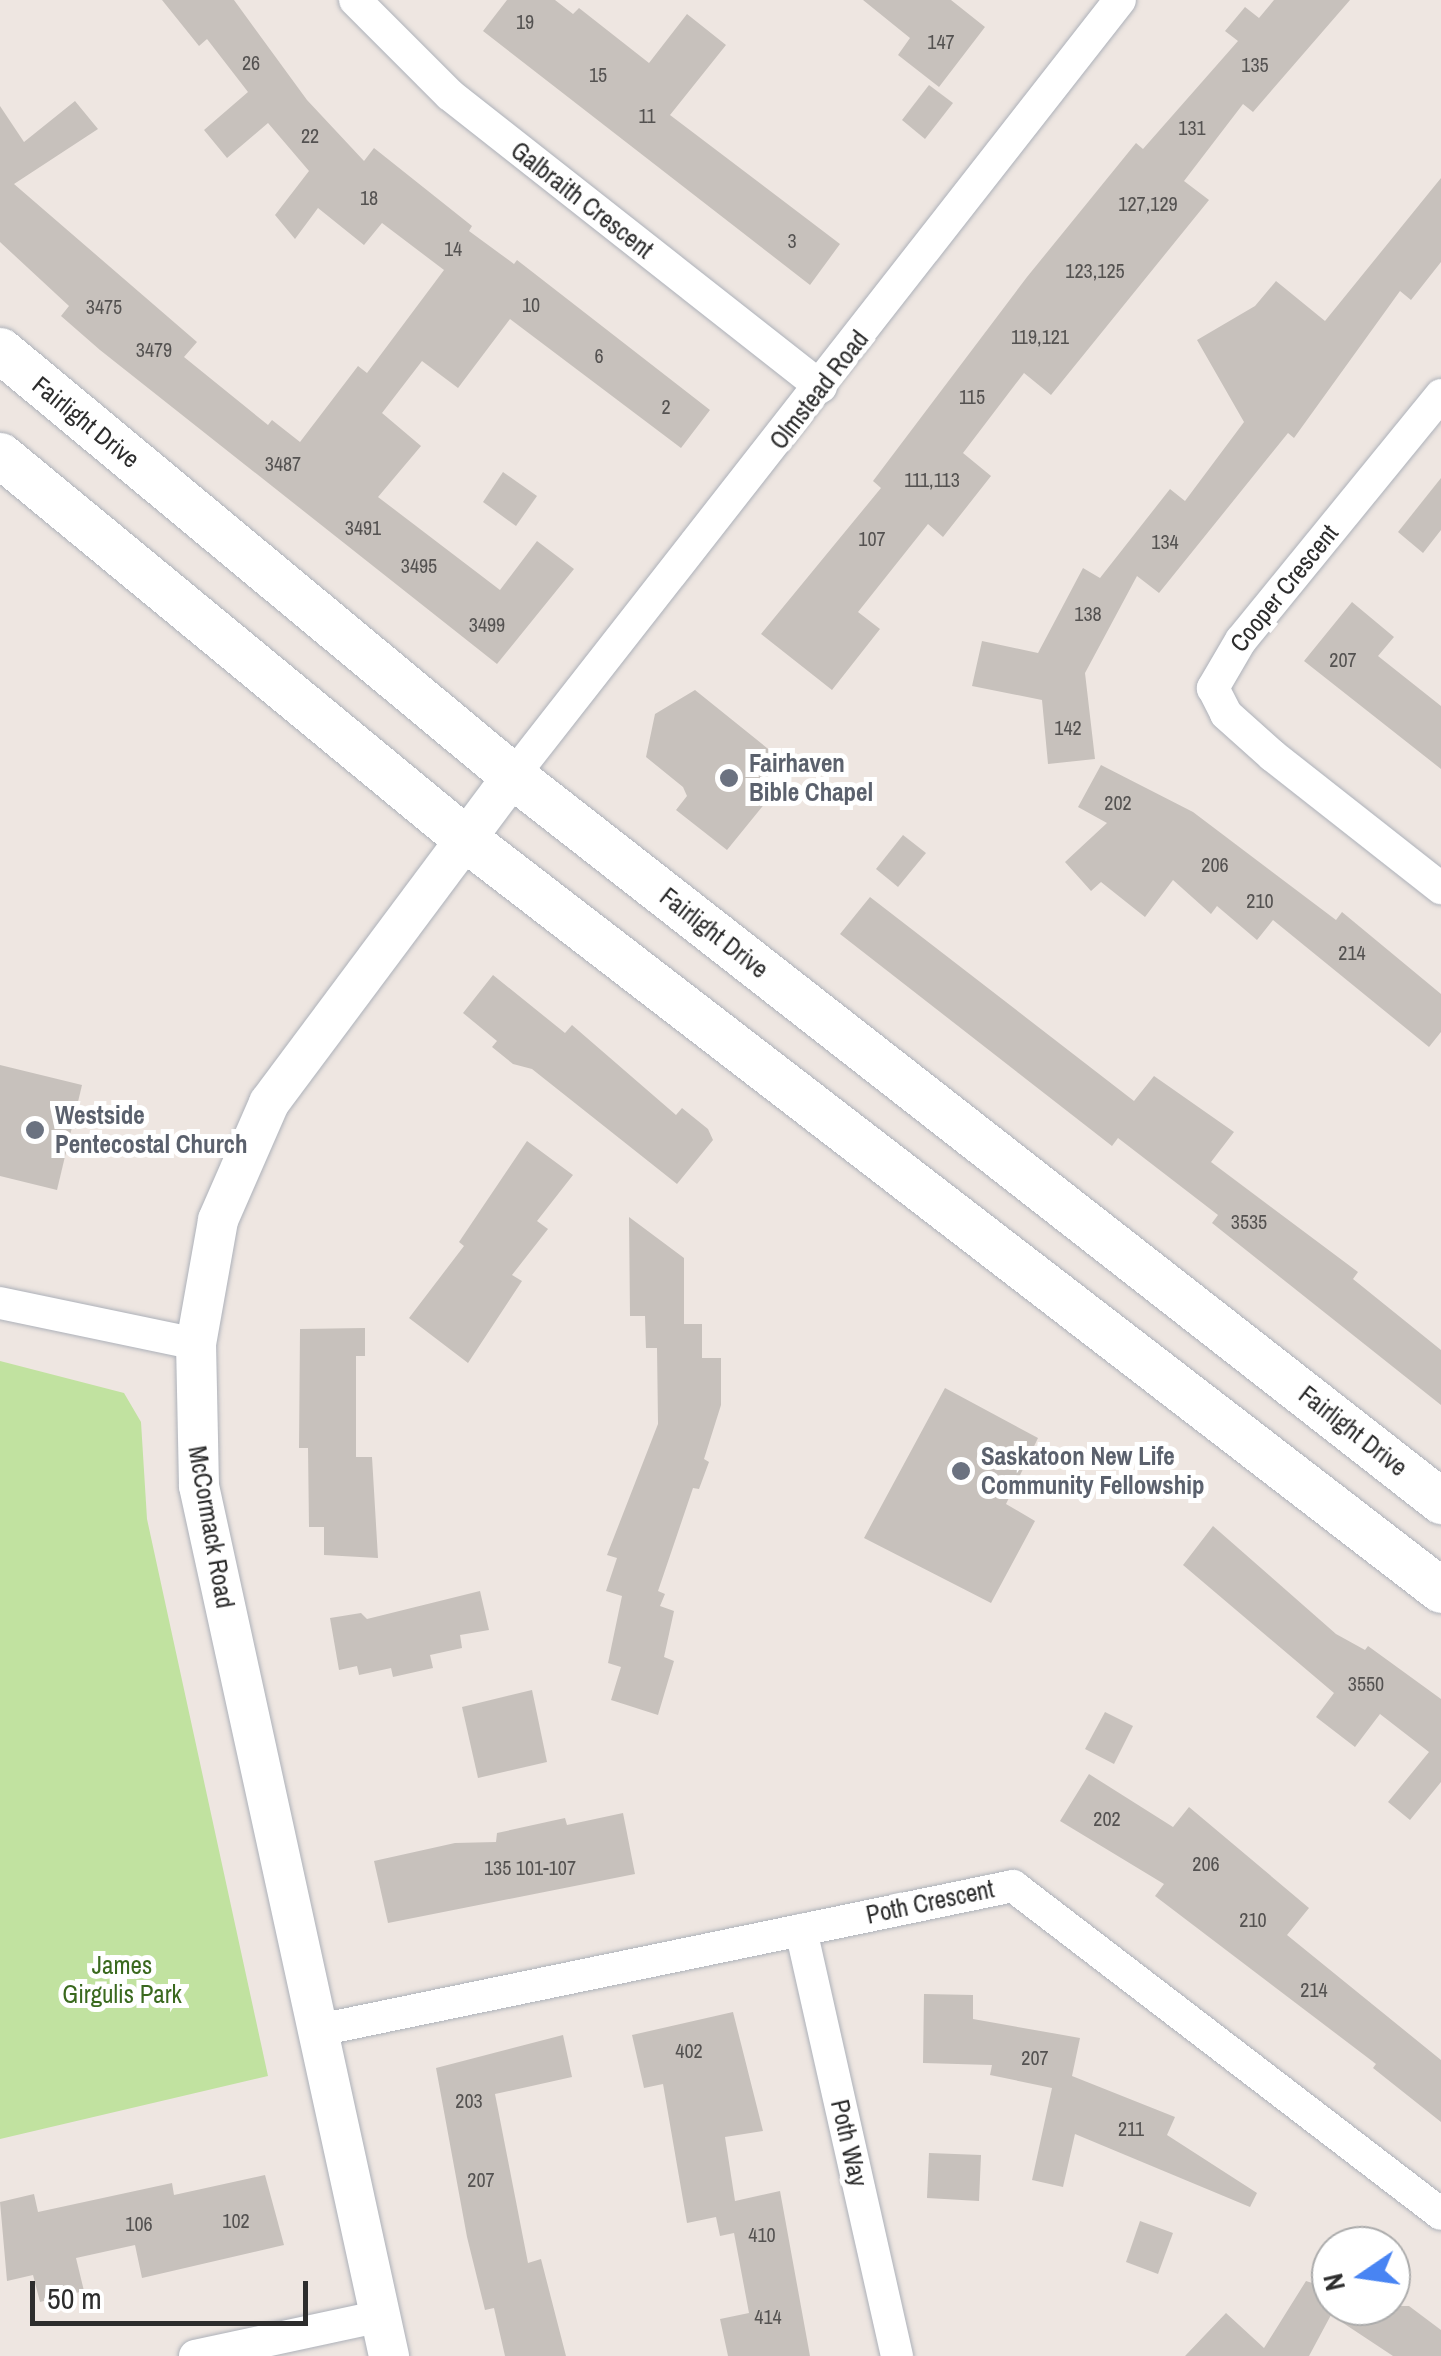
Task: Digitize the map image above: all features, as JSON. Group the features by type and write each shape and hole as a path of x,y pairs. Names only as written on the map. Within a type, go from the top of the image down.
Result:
{"main road":[{"name":"Fairlight Drive","path":"0,350 514,776 1441,1500"},
{"path":"0,455 466,840 1441,1590"}],"street":[{"name":"Galbraith Crescent","path":"355,0 450,95 821,387"},
{"name":"Olmstead Road","path":"514,776 821,387 1111,3"},
{"name":"Cooper Crescent","path":"1441,395 1241,640 1213,688 1226,714 1262,746 1441,888"},
{"name":"McCormack Road","path":"390,2356 199,1486 196,1344 218,1220 268,1103 514,776"},
{"path":"0,1303 196,1344"},
{"name":"Poth Crescent","path":"319,2030 1013,1886 1441,2214"},
{"name":"Poth Way","path":"801,1930 897,2356"},
{"path":"196,2356 381,2316"}],"green space":[{"name":"James Girgulis Park","path":"0,1361 124,1393 141,1422 147,1519 268,2076 0,2139"}],"building":[{"path":"162,0 234,0 307,100 364,161 374,148 472,226 469,231 514,264 517,260 710,410 681,448 510,319 458,388 422,361 382,413 421,446 378,497 500,590 537,541 574,569 497,664 100,350 61,316 69,306 0,242 0,106 24,142 75,101 98,129 14,184 197,342 184,357 268,425 272,420 300,442 358,366 367,373 444,270 382,223 364,245 318,208 295,239 275,215 309,171 268,123 227,158 204,130 248,92 207,39 199,46"},
{"path":"507,0 555,0 573,14 579,8 649,63 687,14 726,45 670,115 840,244 810,285 483,31"},
{"path":"863,0 951,0 985,27 939,87 898,55 910,38"},
{"path":"1274,0 1350,0 1253,112 1243,104 1184,181 1209,200 1051,395 1024,373 963,453 991,476 943,537 928,524 858,612 880,629 832,690 761,634 881,488 873,481 1027,277 1136,143 1143,149 1238,41 1225,31 1245,7 1259,18"},
{"path":"929,85 953,103 925,139 902,120"},
{"path":"1441,178 1441,262 1411,300 1400,291 1294,438 1288,433 1159,593 1137,576 1085,673 1095,759 1048,764 1042,700 972,686 982,641 1038,653 1083,568 1100,578 1170,489 1185,501 1244,422 1197,340 1255,306 1276,281 1325,321"},
{"path":"503,472 537,496 516,526 483,502"},
{"path":"1441,478 1441,530 1423,553 1398,532"},
{"path":"1352,602 1394,637 1378,656 1441,706 1441,769 1304,661"},
{"name":"Fairhaven Bible Chapel","path":"695,690 793,769 727,850 676,810 687,796 683,787 646,757 655,714"},
{"path":"1101,765 1193,812 1336,920 1342,912 1441,994 1441,1032 1429,1047 1273,920 1257,940 1217,906 1211,914 1173,880 1145,917 1101,882 1091,891 1065,862 1107,823 1078,807"},
{"path":"903,835 926,853 898,887 876,869"},
{"path":"870,897 1134,1101 1154,1076 1234,1132 1211,1162 1358,1272 1353,1279 1441,1350 1441,1405 1212,1223 1218,1215 1118,1138 1112,1146 840,934"},
{"path":"493,975 565,1033 572,1025 676,1115 682,1108 708,1129 713,1140 677,1184 532,1069 513,1064 492,1047 497,1041 463,1013"},
{"name":"Westside Pentecostal Church","path":"0,1065 82,1085 57,1190 0,1176"},
{"path":"527,1141 573,1175 537,1221 548,1229 512,1275 522,1281 468,1363 409,1318 464,1246 459,1242"},
{"path":"629,1217 684,1258 684,1324 702,1324 702,1358 721,1358 721,1405 704,1459 709,1462 699,1489 693,1488 658,1591 665,1594 660,1606 674,1611 664,1657 674,1661 658,1715 611,1700 621,1667 608,1663 622,1596 606,1591 617,1558 607,1555 658,1424 657,1348 646,1348 645,1316 630,1316"},
{"path":"365,1328 365,1356 356,1356 356,1457 372,1457 378,1558 324,1555 324,1527 309,1527 308,1448 299,1448 300,1329"},
{"name":"Saskatoon New Life Community Fellowship","path":"945,1388 1038,1438 1006,1504 1035,1521 991,1603 864,1538"},
{"path":"1213,1526 1336,1634 1365,1650 1368,1646 1441,1699 1441,1782 1410,1820 1388,1802 1429,1752 1380,1714 1355,1747 1316,1717 1334,1693 1183,1565"},
{"path":"480,1591 489,1630 460,1635 462,1648 430,1655 433,1668 393,1677 391,1668 359,1675 357,1666 339,1670 330,1618 361,1613 367,1619"},
{"path":"532,1690 547,1762 478,1778 462,1707"},
{"path":"1105,1712 1133,1726 1114,1764 1085,1749"},
{"path":"1089,1774 1173,1827 1189,1807 1309,1908 1287,1935 1441,2060 1441,2122 1373,2068 1376,2064 1155,1896 1164,1884 1060,1821"},
{"path":"623,1813 635,1874 388,1923 374,1861 455,1843 496,1842 497,1833 565,1818 567,1825"},
{"path":"924,1994 973,1995 973,2019 1080,2038 1072,2076 1175,2117 1167,2135 1257,2193 1250,2207 1075,2134 1063,2187 1032,2180 1052,2088 990,2075 992,2065 923,2063"},
{"path":"733,2012 763,2131 725,2137 735,2201 780,2191 810,2356 728,2356 720,2319 749,2313 734,2233 720,2236 716,2217 687,2223 663,2084 644,2088 632,2035"},
{"path":"563,2035 572,2077 495,2094 528,2263 541,2259 566,2356 505,2356 494,2308 485,2310 467,2237 436,2068"},
{"path":"929,2153 981,2155 979,2201 927,2198"},
{"path":"265,2175 284,2245 142,2278 135,2245 76,2258 84,2291 40,2302 33,2275 7,2281 0,2202 34,2194 38,2212 172,2183 174,2195"},
{"path":"1140,2221 1173,2233 1158,2274 1126,2262"},
{"path":"1306,2281 1311,2283 1311,2326 1325,2326 1309,2356 1185,2356 1226,2313 1264,2348"},
{"path":"1411,2308 1441,2330 1441,2356 1393,2356 1348,2326 1411,2326"}],"place":[{"name":"Fairhaven Bible Chapel","path":"729,778"},
{"name":"Westside Pentecostal Church","path":"35,1130"},
{"name":"Saskatoon New Life Community Fellowship","path":"961,1471"}]}
